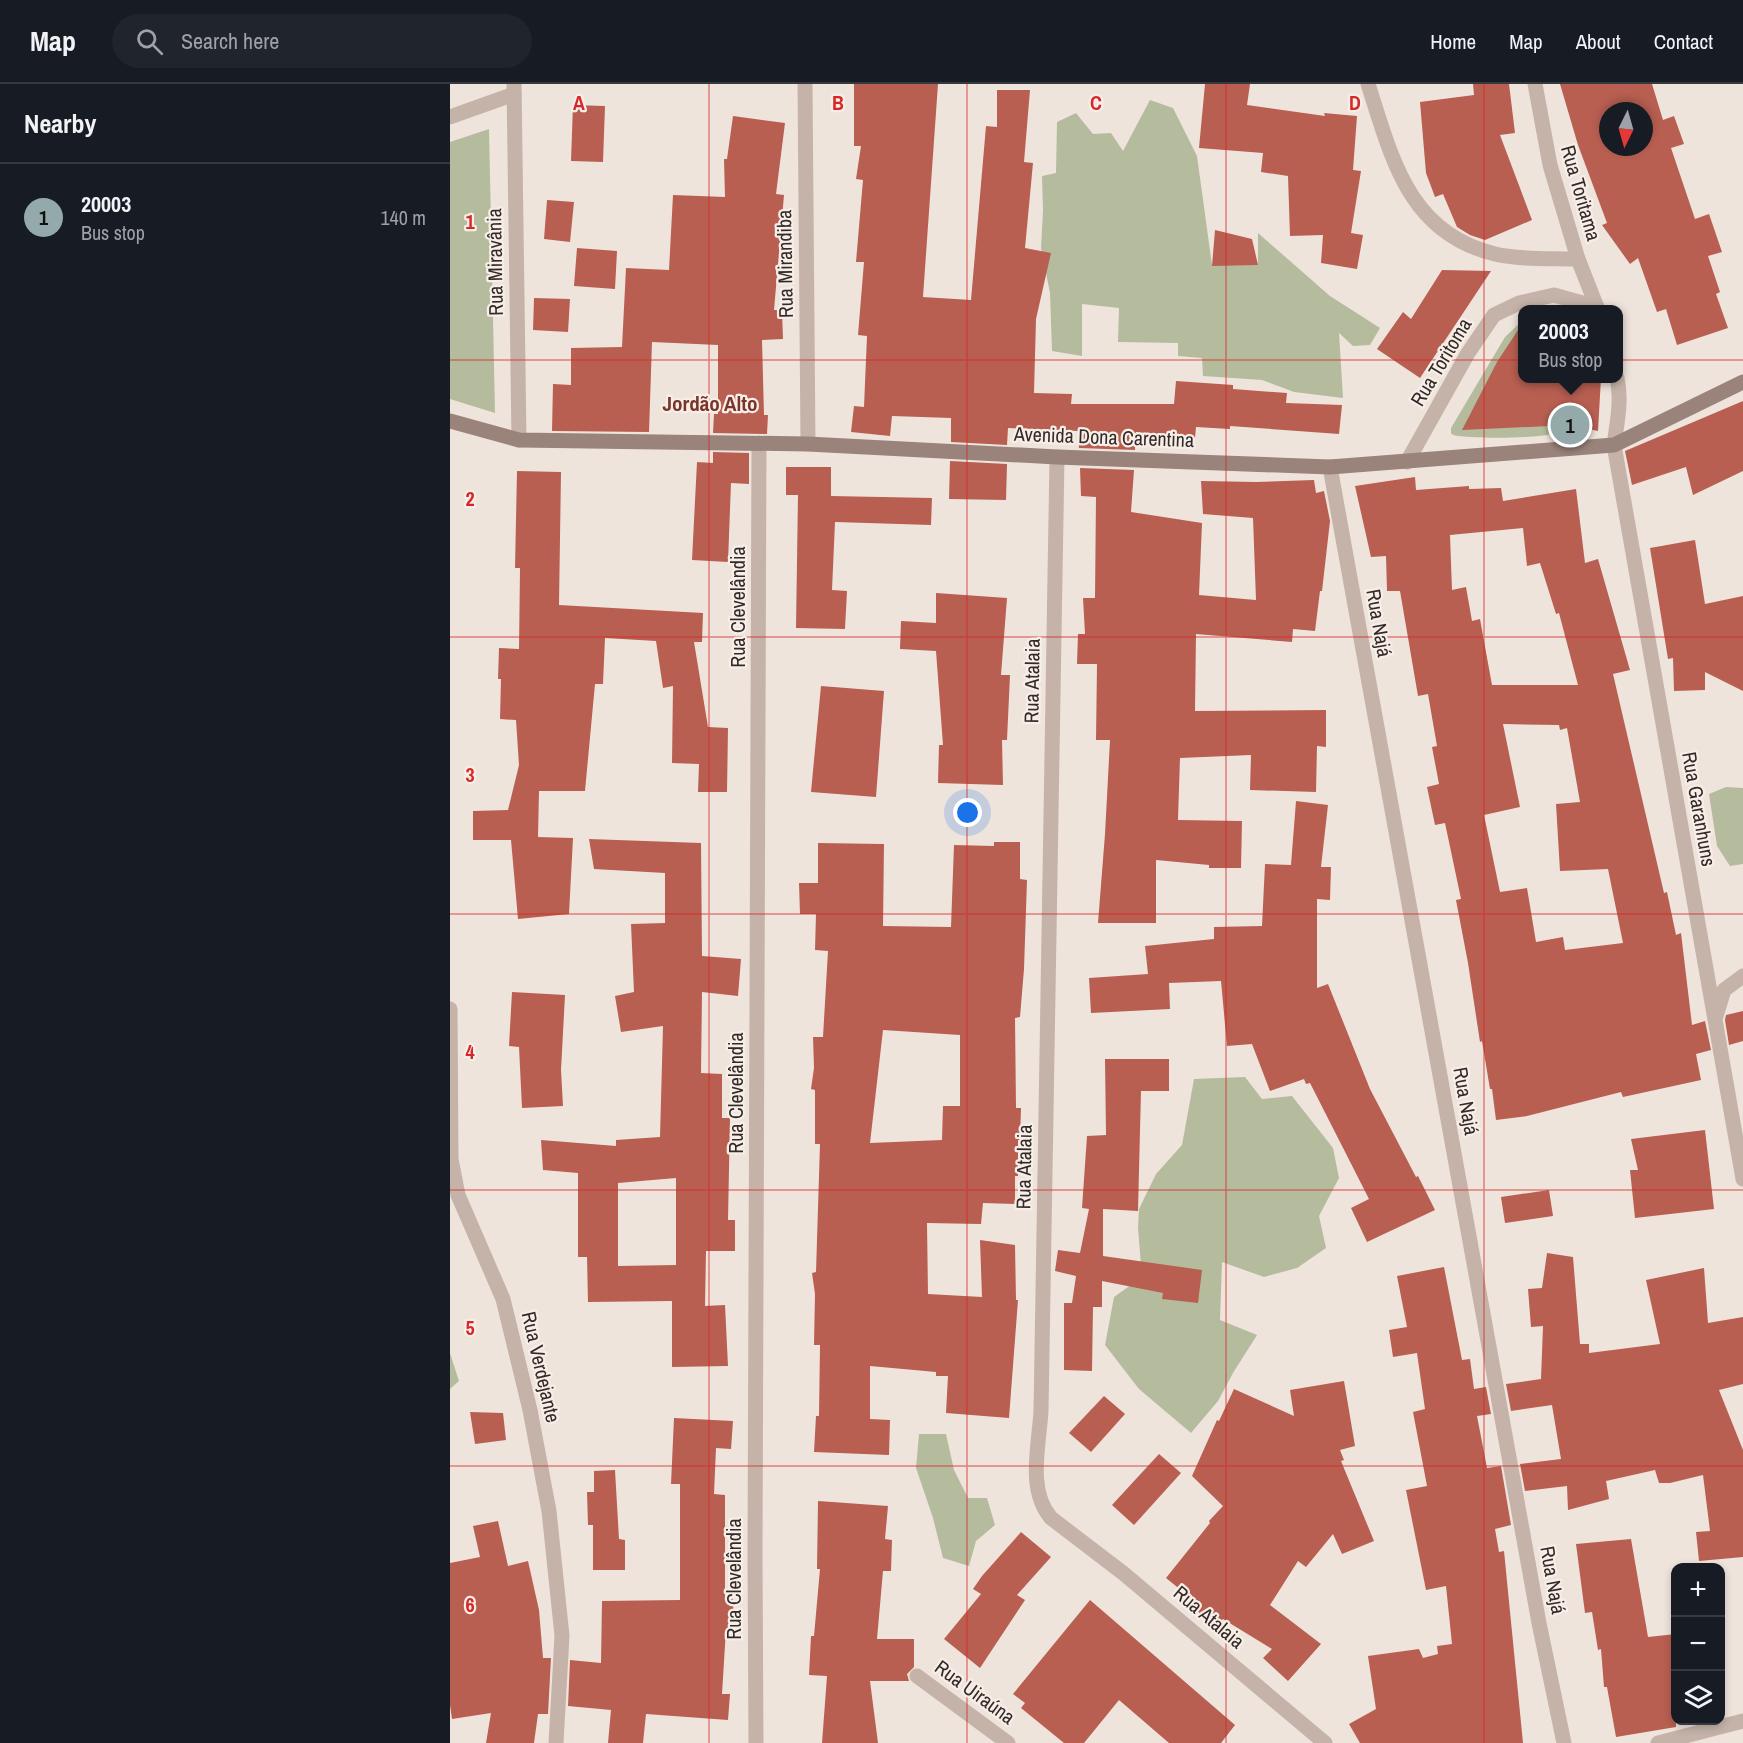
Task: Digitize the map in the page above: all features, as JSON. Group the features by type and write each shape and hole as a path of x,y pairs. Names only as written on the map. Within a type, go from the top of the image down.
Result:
{"street":[{"name":"Rua Mirandiba","path":"805,84 808,444"},
{"path":"1368,84 1386,140 1412,197 1442,231 1496,254 1578,259"},
{"name":"Rua Toritama","path":"1535,84 1550,165 1578,259 1597,305"},
{"path":"450,117 514,89"},
{"name":"Rua Miravânia","path":"514,89 519,440"},
{"name":"Rua Toritoma","path":"1407,462 1468,352 1494,315 1518,303 1554,296 1587,305"},
{"name":"Avenida Dona Carentina","path":"450,421 519,440 808,444 1057,457 1330,467 1614,445 1743,382"},
{"path":"1614,445 1619,411 1618,383"},
{"name":"Rua Clevelândia","path":"756,1743 759,443"},
{"name":"Rua Garanhuns","path":"1614,445 1743,1178"},
{"name":"Rua Atalaia","path":"1057,457 1041,1400 1037,1489 1046,1512 1051,1518 1123,1574 1325,1743"},
{"name":"Rua Najá","path":"1330,467 1539,1623 1564,1743"},
{"path":"1715,1021 1724,990 1743,976"},
{"name":"Rua Verdejante","path":"450,1009 451,1159 458,1195 503,1299 530,1410 549,1511 562,1635 556,1743"},
{"name":"Rua Uiraúna","path":"917,1676 1008,1743"},
{"path":"1658,1743 1743,1721"}],"green space":[{"path":"1150,100 1173,108 1197,156 1212,265 1258,265 1258,233 1330,296 1380,328 1370,345 1353,346 1339,333 1343,398 1294,392 1262,380 1203,376 1202,358 1178,356 1178,343 1118,342 1119,308 1082,304 1082,356 1052,351 1050,293 1041,248 1042,176 1056,173 1057,122 1076,113 1093,134 1111,133 1123,151"},
{"path":"489,129 495,413 450,399 450,142"},
{"path":"1518,325 1518,383 1529,383 1577,420 1563,431 1548,435 1505,438 1453,435 1451,428 1505,337"},
{"path":"1726,787 1743,788 1743,864 1730,866 1717,846 1709,794"},
{"path":"1245,1077 1262,1099 1292,1096 1333,1148 1339,1178 1319,1216 1326,1248 1297,1268 1264,1277 1222,1262 1220,1320 1257,1335 1218,1401 1191,1433 1139,1389 1105,1345 1114,1297 1142,1277 1138,1228 1139,1209 1156,1174 1182,1145 1194,1079"},
{"path":"450,1353 459,1381 450,1389"},
{"path":"919,1434 946,1434 954,1470 968,1498 987,1498 995,1525 976,1541 969,1566 943,1558 933,1518 916,1468"}],"building":[{"path":"854,84 938,84 923,297 971,300 986,126 997,127 997,90 1030,90 1024,162 1033,163 1025,248 1051,253 1036,319 1034,393 1072,394 1071,404 1174,404 1176,381 1233,385 1233,389 1287,393 1286,403 1342,405 1339,434 1230,426 1230,429 1196,427 1195,438 1136,432 1135,450 1079,448 1078,431 1008,428 1007,445 951,442 951,418 892,416 890,436 851,432 854,406 864,407 867,336 858,335 864,262 856,262 863,180 856,179 861,146 854,146"},
{"path":"1205,84 1250,84 1247,105 1325,116 1324,113 1357,116 1353,170 1361,171 1351,233 1363,235 1357,269 1321,263 1323,235 1290,236 1288,176 1261,172 1263,153 1199,148"},
{"path":"1473,84 1509,84 1515,133 1500,135 1532,220 1485,240 1457,227 1443,194 1435,197 1426,173 1420,102 1474,95"},
{"path":"1560,84 1652,84 1663,120 1674,116 1684,144 1671,148 1695,219 1709,214 1722,252 1708,256 1720,292 1716,294 1728,328 1677,345 1666,309 1657,312 1638,258 1630,264 1602,225 1607,223 1578,145"},
{"path":"573,105 605,106 603,162 571,161"},
{"path":"733,116 785,123 776,194 784,195 774,310 782,310 783,339 762,340 764,415 768,415 767,434 713,433 714,414 718,414 718,345 652,342 649,432 552,431 553,384 571,385 571,348 622,347 626,268 669,270 673,195 725,197 724,159 727,159"},
{"path":"547,200 574,202 570,242 544,239"},
{"path":"1215,230 1252,239 1258,265 1212,266"},
{"path":"577,248 617,251 615,289 574,286"},
{"path":"1442,270 1491,271 1420,378 1377,349 1403,312 1411,319"},
{"path":"534,298 570,299 568,332 533,330"},
{"path":"1518,330 1518,383 1601,383 1598,431 1570,425 1462,430 1497,362"},
{"path":"1743,401 1743,471 1693,495 1686,467 1632,485 1625,451"},
{"path":"713,452 749,453 749,484 731,483 728,562 692,560 697,462 713,463"},
{"path":"950,461 1007,464 1006,500 949,499"},
{"path":"786,467 831,467 831,496 932,498 931,525 835,522 832,590 847,591 845,629 796,628 798,495 786,495"},
{"path":"1080,468 1134,470 1131,512 1202,523 1199,595 1256,600 1253,518 1203,514 1201,481 1314,480 1316,493 1324,491 1330,521 1315,631 1293,629 1292,642 1196,634 1195,711 1326,710 1326,747 1317,746 1316,792 1250,790 1251,755 1180,758 1178,820 1242,821 1241,868 1209,868 1209,865 1156,860 1156,923 1098,923 1110,740 1096,740 1097,664 1077,664 1078,634 1085,634 1083,598 1095,598 1096,497 1081,496"},
{"path":"517,471 561,472 559,605 703,613 702,642 694,642 708,727 728,728 727,792 698,792 699,764 672,763 673,686 663,688 656,641 605,638 603,684 595,684 585,791 539,791 538,837 573,838 569,914 518,919 511,840 473,840 473,811 508,810 519,765 516,720 500,719 501,679 498,679 499,648 519,649 520,568 515,568"},
{"path":"1415,477 1416,490 1469,486 1469,489 1501,488 1503,501 1576,489 1585,563 1598,559 1630,670 1613,674 1664,893 1667,892 1676,935 1681,933 1692,1025 1705,1021 1711,1050 1696,1054 1701,1080 1623,1097 1621,1092 1527,1116 1496,1120 1456,900 1461,899 1445,823 1435,825 1427,787 1439,784 1432,747 1437,746 1428,694 1418,696 1400,591 1387,591 1386,556 1371,557 1355,486","holes":["1523,528 1527,566 1540,563 1556,614 1559,613 1578,685 1492,685 1480,619 1472,621 1466,587 1452,590 1450,535","1503,724 1559,725 1560,730 1567,728 1580,802 1556,804 1560,871 1608,869 1623,943 1565,950 1563,937 1536,942 1527,888 1500,892 1484,815 1520,807"]},
{"path":"1695,540 1705,604 1743,596 1743,691 1705,672 1705,690 1674,691 1673,658 1668,659 1650,548"},
{"path":"936,593 1007,598 1001,675 1010,675 1007,740 1002,740 1003,785 938,783 939,745 943,745 936,651 900,649 901,621 936,623"},
{"path":"821,686 884,691 876,797 811,792"},
{"path":"1296,801 1328,805 1321,867 1331,867 1330,900 1317,899 1317,988 1328,984 1370,1089 1435,1210 1367,1242 1351,1208 1369,1199 1310,1083 1306,1084 1304,1079 1270,1091 1252,1044 1227,1046 1221,981 1169,983 1170,1009 1091,1013 1089,978 1148,974 1145,946 1214,939 1214,927 1262,926 1265,864 1291,865"},
{"path":"589,839 701,843 702,956 741,959 738,996 702,992 701,1073 722,1074 722,1118 730,1118 728,1220 735,1220 735,1251 706,1251 705,1306 725,1305 728,1366 672,1367 672,1301 588,1302 587,1257 578,1257 578,1173 543,1170 541,1140 616,1146 616,1140 660,1137 663,1026 621,1032 615,996 634,992 631,924 665,923 665,873 594,869","holes":["676,1178 676,1265 618,1266 618,1183"]},
{"path":"994,842 1020,842 1020,879 1027,880 1020,1017 1015,1018 1016,1108 1021,1108 1015,1204 983,1203 981,1224 927,1223 928,1294 982,1297 980,1240 1015,1245 1016,1300 1018,1300 1009,1418 946,1413 948,1376 936,1376 936,1372 870,1366 870,1419 890,1420 889,1455 814,1452 816,1416 819,1416 820,1345 814,1345 815,1294 812,1273 816,1272 820,1144 815,1144 815,1090 811,1089 814,1068 813,1037 823,1037 828,951 815,950 816,914 800,914 799,883 818,883 818,843 884,844 883,926 951,927 954,845 994,846","holes":["883,1030 960,1035 960,1106 943,1106 942,1140 870,1143"]},
{"path":"512,992 565,995 561,1070 563,1106 522,1108 519,1047 509,1046"},
{"path":"1743,1011 1743,1041 1729,1045 1726,1015"},
{"path":"1105,1059 1169,1059 1169,1091 1141,1091 1138,1211 1103,1209 1103,1256 1202,1270 1198,1303 1162,1299 1163,1293 1102,1281 1102,1307 1093,1307 1092,1371 1064,1370 1064,1303 1072,1303 1076,1276 1055,1271 1058,1250 1080,1253 1089,1209 1082,1208 1087,1136 1106,1135"},
{"path":"1705,1130 1714,1209 1635,1218 1630,1170 1638,1170 1631,1139"},
{"path":"1549,1190 1553,1216 1505,1223 1501,1197"},
{"path":"1547,1253 1573,1257 1580,1344 1589,1344 1589,1353 1660,1344 1646,1280 1704,1268 1708,1323 1743,1317 1743,1384 1719,1390 1743,1450 1743,1557 1699,1561 1696,1532 1710,1531 1703,1475 1670,1483 1659,1483 1655,1470 1606,1481 1609,1499 1568,1510 1567,1486 1525,1491 1520,1464 1561,1459 1552,1405 1511,1411 1506,1384 1541,1379 1543,1326 1531,1327 1528,1289 1542,1288"},
{"path":"1444,1267 1462,1360 1470,1359 1474,1389 1486,1387 1491,1414 1477,1416 1487,1468 1501,1466 1511,1525 1495,1529 1499,1552 1504,1551 1523,1743 1360,1743 1349,1724 1376,1709 1368,1656 1419,1649 1423,1658 1438,1654 1437,1646 1452,1644 1446,1586 1426,1590 1406,1490 1427,1486 1413,1412 1425,1409 1417,1353 1393,1357 1389,1330 1407,1327 1397,1276"},
{"path":"1344,1381 1355,1446 1340,1450 1344,1460 1341,1461 1374,1541 1342,1554 1333,1534 1306,1567 1298,1561 1270,1605 1321,1644 1288,1681 1263,1658 1272,1649 1223,1619 1216,1628 1193,1607 1197,1603 1166,1578 1223,1506 1192,1476 1217,1420 1219,1421 1234,1389 1294,1416 1290,1390"},
{"path":"1104,1396 1125,1414 1091,1452 1069,1433"},
{"path":"470,1412 503,1413 506,1440 475,1444"},
{"path":"674,1418 733,1421 731,1449 716,1448 714,1494 725,1495 725,1599 733,1599 734,1628 726,1629 722,1694 730,1694 728,1720 646,1714 643,1743 608,1743 611,1710 568,1706 570,1660 601,1663 602,1601 680,1600 680,1484 671,1484"},
{"path":"1159,1454 1181,1473 1134,1525 1112,1505"},
{"path":"615,1470 619,1539 625,1540 625,1570 593,1570 593,1525 588,1525 587,1492 594,1492 594,1471"},
{"path":"818,1501 888,1506 885,1539 892,1540 891,1571 883,1571 877,1639 914,1639 914,1667 907,1674 909,1681 870,1681 878,1743 822,1743 827,1676 809,1675 811,1636 814,1636 820,1569 817,1569"},
{"path":"498,1521 508,1566 528,1561 539,1610 543,1658 551,1658 548,1714 538,1714 534,1743 486,1743 491,1713 452,1719 450,1705 450,1563 480,1557 473,1526"},
{"path":"1021,1532 1051,1557 1017,1595 1025,1600 980,1668 944,1639 981,1594 973,1589 982,1576"},
{"path":"1631,1539 1648,1637 1671,1635 1671,1725 1676,1725 1676,1727 1616,1737 1607,1687 1604,1687 1601,1649 1598,1650 1592,1612 1585,1613 1576,1544"},
{"path":"1090,1600 1235,1725 1221,1743 1169,1743 1119,1700 1084,1743 1064,1743 1021,1708 1025,1703 1013,1694"}],"place":[{"name":"20003","path":"1570,425"}],"district":[{"name":"Jordão Alto","path":"710,404"}]}
